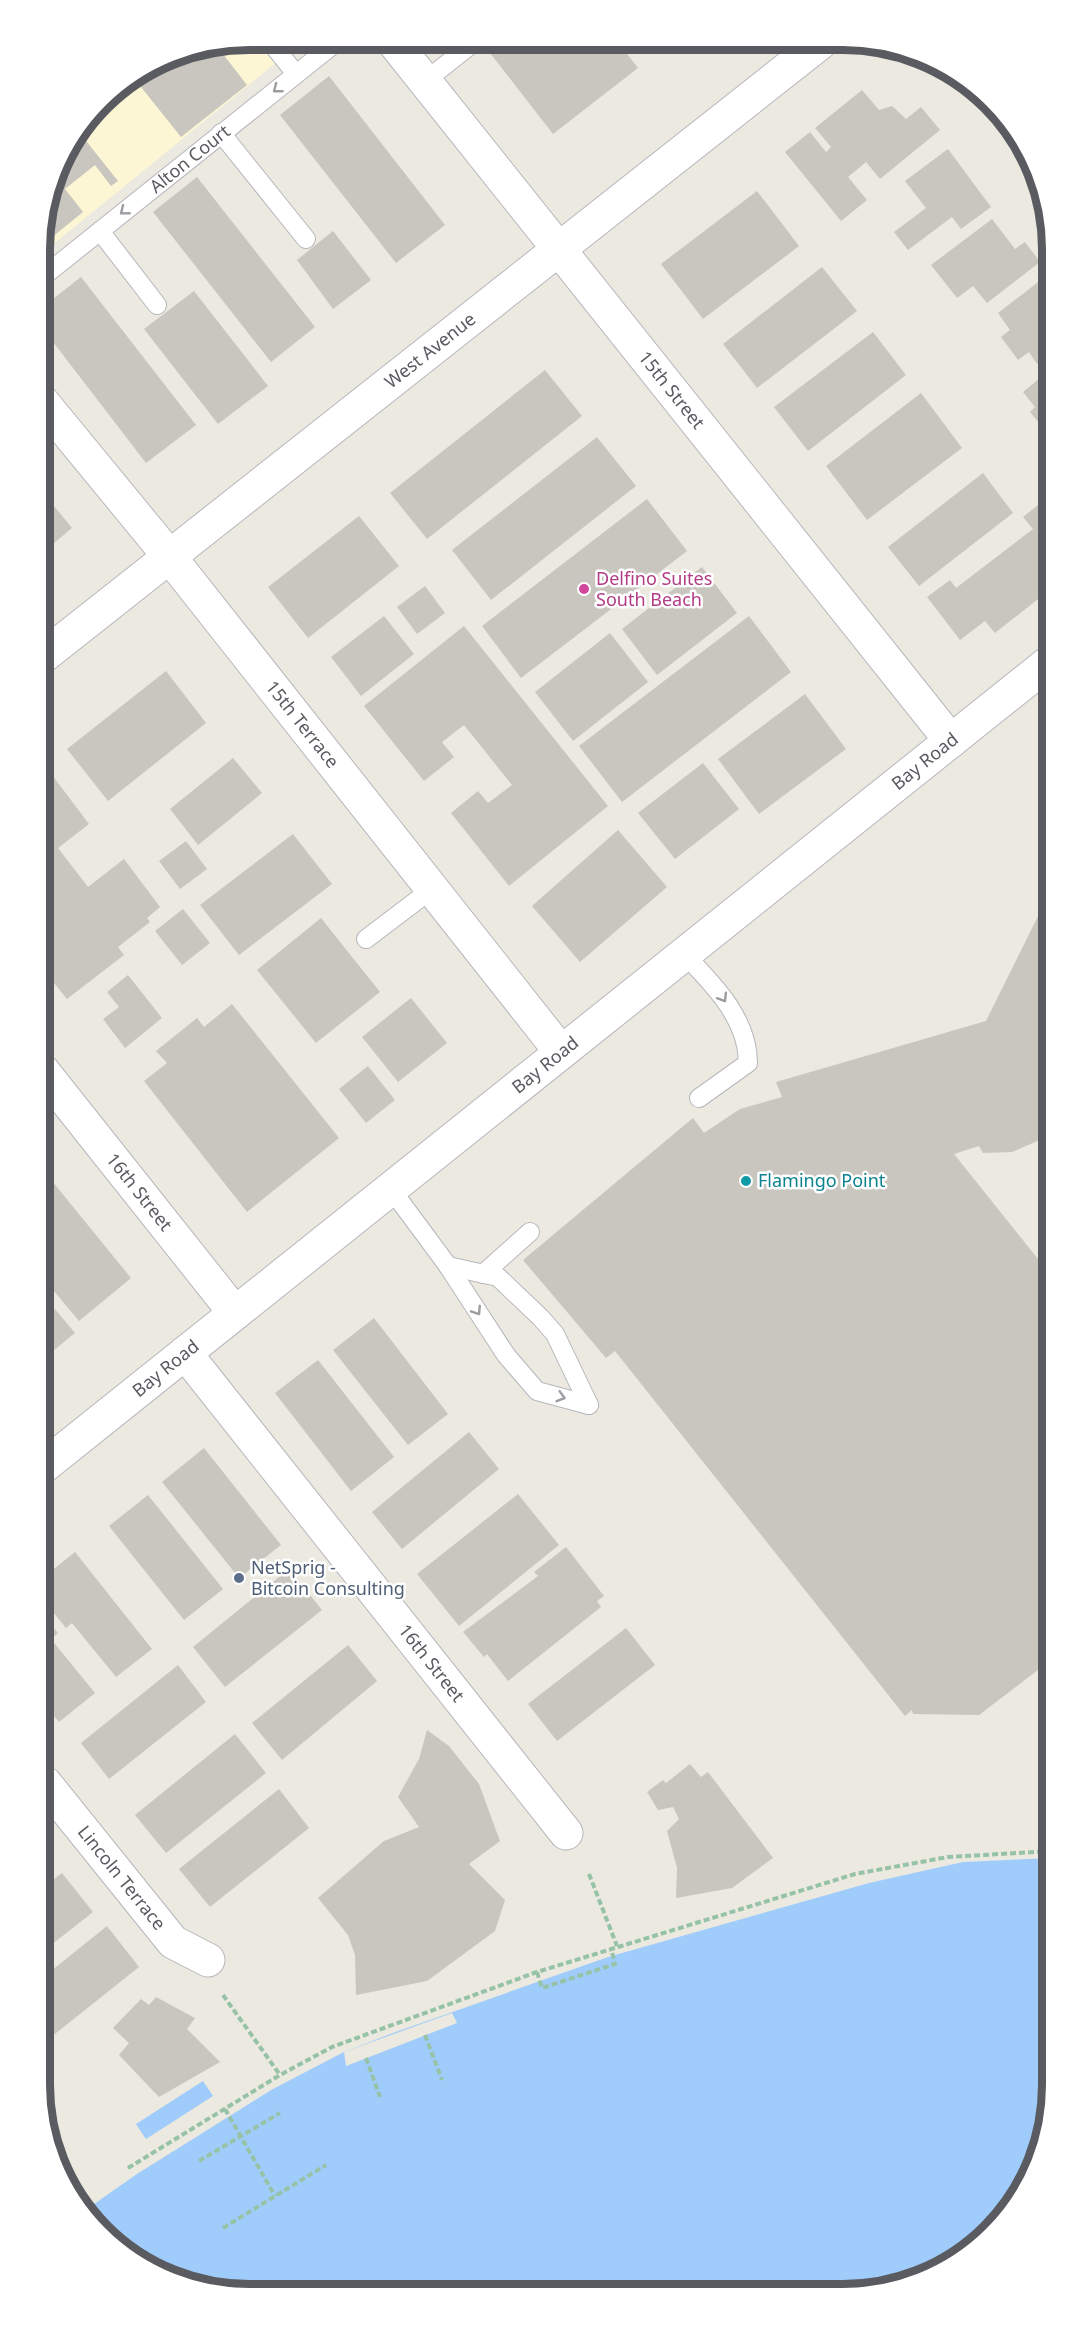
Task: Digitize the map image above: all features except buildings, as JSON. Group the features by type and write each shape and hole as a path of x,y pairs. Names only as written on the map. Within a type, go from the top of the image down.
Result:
{"street":[{"name":"15th Street","path":"400,50 951,741"},
{"name":"West Avenue","path":"50,651 811,50"},
{"name":"15th Terrace","path":"50,411 169,556 561,1053"},
{"name":"Bay Road","path":"50,1461 1042,668"},
{"name":"16th Street","path":"50,1080 235,1313"},
{"name":"16th Street","path":"185,1353 566,1833"},
{"name":"Lincoln Terrace","path":"50,1790 173,1942 208,1960"}],"lane":[{"path":"277,50 296,74"},
{"name":"Alton Court","path":"50,271 326,50"},
{"path":"425,81 464,50"},
{"path":"221,133 306,239"},
{"path":"99,231 157,305"},
{"path":"366,939 432,889"},
{"path":"684,954 720,991 748,1043 748,1064 699,1098"},
{"path":"391,1190 448,1266 506,1355 537,1391 589,1405 555,1334 541,1318 498,1277 448,1266"},
{"path":"483,1274 530,1232"}],"path":[{"path":"128,2168 280,2075 332,2048 537,1972 855,1874 948,1857 1042,1852"},
{"path":"589,1874 616,1946"},
{"path":"537,1972 542,1988 615,1964 611,1948"},
{"path":"222,1995 280,2075"},
{"path":"425,2036 442,2080"},
{"path":"366,2058 380,2097"},
{"path":"225,2109 275,2196"},
{"path":"199,2162 280,2113"},
{"path":"223,2228 326,2166"}],"shaded area":[{"path":"235,50 292,50 50,247 53,209 65,172 83,138 117,99 149,76 197,56"}],"water":[{"path":"1042,1858 1042,2099 1039,2125 1032,2150 1016,2185 993,2217 954,2251 908,2274 870,2283 844,2284 222,2283 184,2274 149,2258 127,2243 91,2206 137,2174 271,2090 344,2052 608,1957 869,1883 963,1862"},
{"path":"203,2081 213,2096 146,2139 136,2124"}],"pier":[{"path":"452,2013 457,2023 346,2066 344,2052"}],"place":[{"name":"Delfino Suites South Beach","path":"584,589"},
{"name":"Flamingo Point","path":"746,1181"},
{"name":"NetSprig - Bitcoin Consulting","path":"239,1578"}]}
